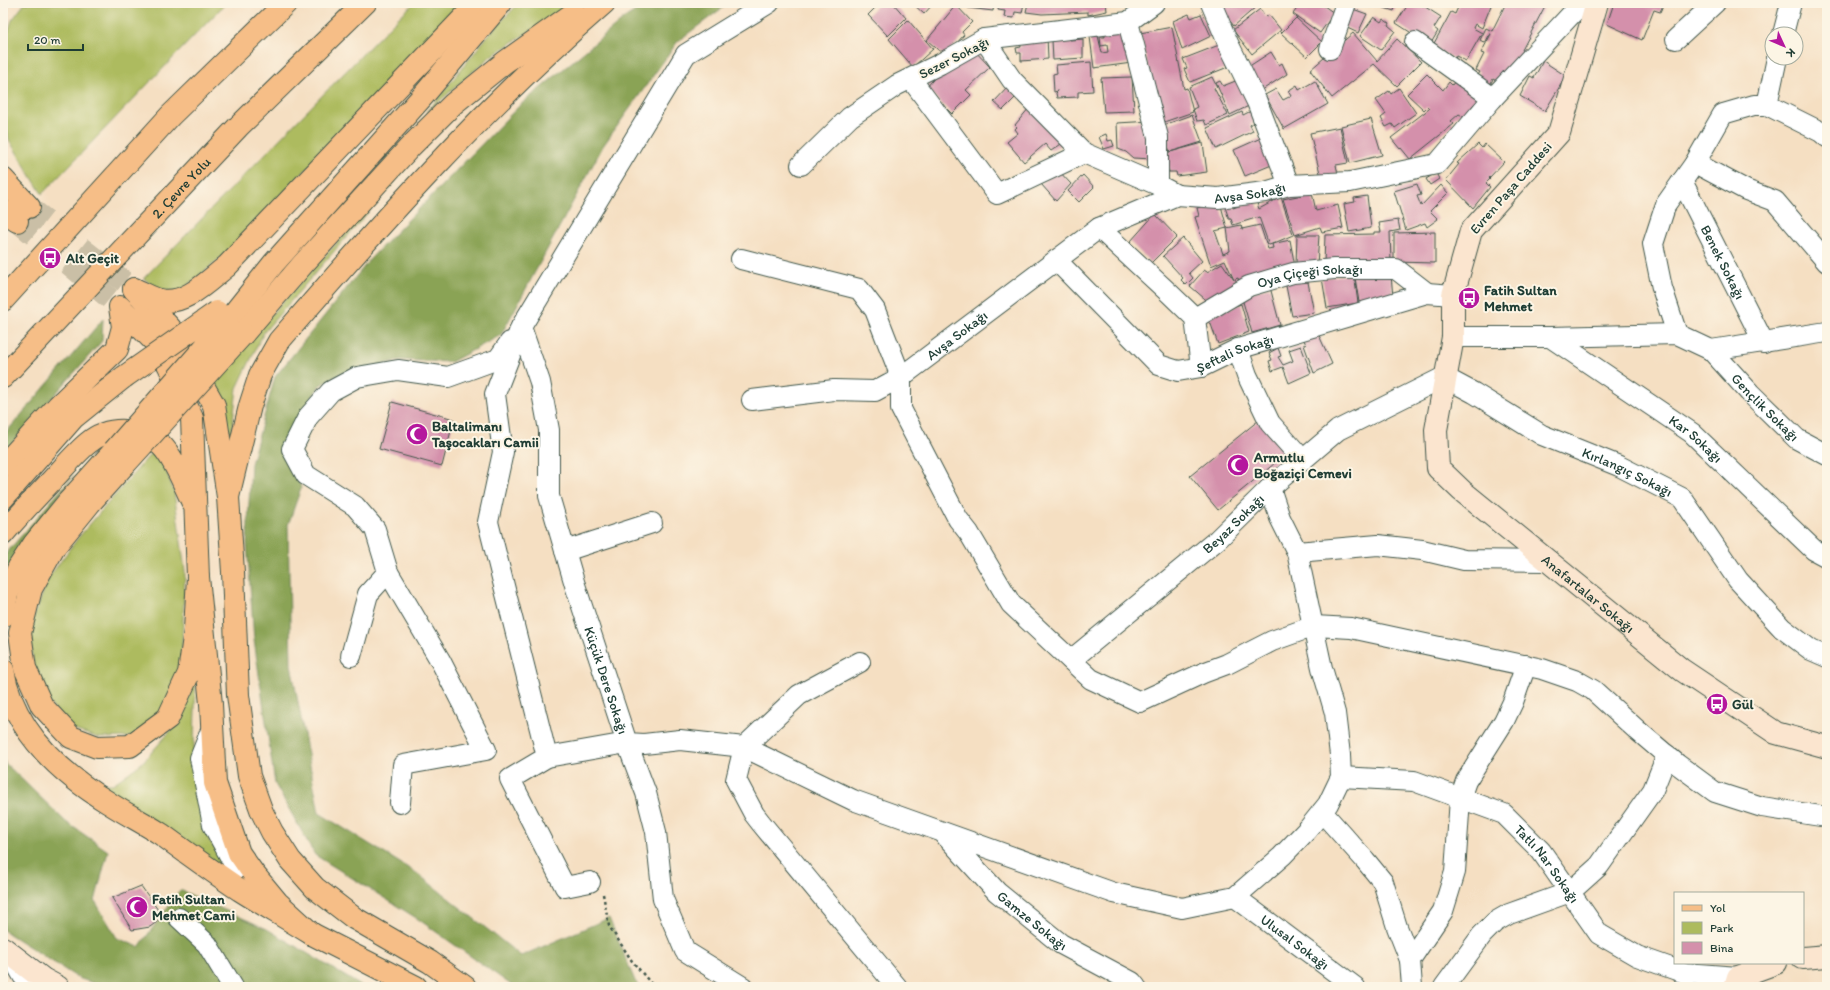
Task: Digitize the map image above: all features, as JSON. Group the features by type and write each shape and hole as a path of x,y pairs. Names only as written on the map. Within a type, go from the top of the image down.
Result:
{"main road":[{"path":"3,300 170,116 277,3"},
{"path":"170,116 286,3"},
{"name":"2. Çevre Yolu","path":"3,377 238,127 365,3"},
{"path":"238,127 379,3"},
{"path":"466,987 430,962 354,918 315,888 290,860 272,832 262,812 250,776 238,696 228,497 214,405 170,328 134,289 160,300 173,301 195,291 227,266 478,3"},
{"path":"198,577 195,630 190,672 168,718 130,746 97,747 71,737 42,706 25,668 20,633 30,589 55,546 90,503 120,458 229,322 274,263 418,102 501,3"},
{"path":"3,498 73,418 124,377 229,322 303,264 411,146 453,104 505,62 576,12 592,3"},
{"path":"228,497 250,406 260,375 278,341 453,147 513,86 569,33 604,3"},
{"name":"Evren Paşa Caddesi","path":"1444,377 1453,337 1453,295 1471,231 1559,133 1597,3"},
{"path":"3,179 16,213"},
{"path":"3,466 58,406 117,349 123,327 120,307 157,344 169,366 192,418 198,577 212,728 215,783 239,853 277,902 312,934"},
{"name":"Anafartalar Sokağı","path":"1444,377 1436,430 1438,468 1462,491 1682,670 1776,733 1827,747"},
{"path":"3,534 89,442 108,432 128,431 145,434 162,446 179,472 196,511"},
{"path":"3,616 7,594 22,561 34,544 69,501 120,458"},
{"path":"3,670 5,680 24,726 54,762 69,775 108,802 159,833 239,889 312,934 416,987"},
{"path":"6,950 43,978 58,987"},
{"path":"1804,958 1827,956"},
{"path":"1736,982 1774,964"}],"street":[{"path":"400,803 403,765 486,750 440,660 388,572 376,529 355,506 306,475 292,449 308,417 331,391 357,377 398,370 448,377 498,359 521,327 686,54 769,3"},
{"path":"1211,3 1257,102 1289,184"},
{"path":"1330,49 1346,3"},
{"name":"Avşa Sokağı","path":"752,400 834,390 875,392 901,377 1099,228 1177,195 1218,198 1265,192 1289,184 1350,182 1437,164 1493,98 1582,3"},
{"path":"1676,39 1716,3"},
{"path":"1785,26 1791,3"},
{"path":"1149,4 1128,22 1158,137 1158,185"},
{"name":"Sezer Sokağı","path":"801,165 850,117 897,85 911,79 984,39 1128,22"},
{"path":"984,39 1012,80 1084,153 1158,185 1177,195"},
{"path":"1415,42 1493,98"},
{"path":"1767,105 1775,66"},
{"path":"911,79 997,194 1084,153"},
{"path":"1677,334 1662,288 1653,244 1666,204 1695,163 1723,114 1754,105 1767,105 1821,132 1827,137"},
{"path":"1695,163 1746,190 1775,201 1827,262"},
{"name":"Benek Sokağı","path":"1682,181 1764,343"},
{"path":"1099,228 1195,318 1201,367"},
{"path":"741,259 859,289 874,310 901,377 901,408 958,519 969,533 1011,604 1091,679 1140,702 1203,673 1227,664 1272,640 1314,626 1365,631 1526,665 1577,681 1593,690 1667,755 1715,792 1762,807 1827,817"},
{"name":"Şeftali Sokağı","path":"1056,260 1159,365 1178,371 1201,367 1238,349 1427,293 1453,295"},
{"name":"Oya Çiçeği Sokağı","path":"1195,318 1250,286 1293,273 1334,269 1396,269 1427,293"},
{"path":"521,327 496,394 503,452 488,522 547,757"},
{"name":"Küçük Dere Sokağı","path":"521,327 540,382 549,430 549,496 626,743 644,744 680,740 744,747 853,800 1114,893 1182,908 1235,898"},
{"path":"1453,337 1550,337 1677,334 1711,350 1764,343 1827,332"},
{"name":"Kar Sokağı","path":"1550,337 1692,433 1814,550 1827,557"},
{"path":"1238,349 1247,375 1270,422 1302,459"},
{"name":"Gençlik Sokağı","path":"1711,350 1750,393 1797,439 1827,455"},
{"name":"Beyaz Sokağı","path":"1071,660 1217,540 1270,488 1302,459 1338,430 1444,377"},
{"name":"Kırlangıç Sokağı","path":"1444,377 1474,393 1542,435 1619,466 1682,498 1738,580 1782,628 1811,650 1827,657"},
{"path":"1235,898 1282,856 1322,812 1328,804 1341,777 1335,713 1322,668 1297,552 1280,518 1270,488"},
{"path":"565,551 652,523"},
{"path":"1297,552 1378,545 1422,550 1464,560 1549,561"},
{"path":"351,656 368,594 388,572"},
{"path":"860,662 799,695 744,747 736,780 754,814 897,987"},
{"path":"1410,960 1443,911 1455,872 1460,798 1466,781 1504,721 1513,702 1526,665"},
{"path":"590,882 565,887 510,779 547,757 626,743 646,793 656,832 663,900 685,951 743,987"},
{"path":"1444,987 1482,935 1495,922 1509,914 1570,892 1599,866 1654,790 1667,755"},
{"name":"Tatlı Nar Sokağı","path":"1341,777 1414,781 1504,814 1541,851 1599,934 1637,956 1685,973 1736,982"},
{"path":"1322,812 1366,860 1383,882 1397,927 1410,960 1412,987"},
{"name":"Gamze Sokağı","path":"943,833 997,892 1055,939 1132,982 1136,987"},
{"name":"Ulusal Sokağı","path":"1235,898 1355,987"},
{"path":"178,918 206,944 233,987"},
{"path":"6,950 32,987"}],"path":[{"path":"590,882 601,880 609,926 632,960 654,987"}],"green space":[{"path":"25,3 226,3 42,194 9,140 3,109 3,47 12,20"},
{"path":"414,3 466,3 222,257 179,292 156,290 144,278"},
{"path":"519,3 575,3 491,56 427,112 491,32"},
{"path":"648,3 729,3 678,41 603,146 501,335 451,362 400,360 342,373 320,385 285,440 301,488 288,525 291,665 319,813 418,874 521,956 609,918 635,981 640,987 514,987 418,919 315,855 275,784 254,640 247,543 251,464 275,377 371,258 519,106 626,17"},
{"path":"416,157 264,332 237,388 230,445 212,379"},
{"path":"103,319 102,341 3,454 3,436"},
{"path":"154,450 162,459 174,492 185,571 181,671 158,717 132,737 99,738 71,729 46,699 33,664 30,627 49,577 78,538"},
{"path":"74,475 3,575 3,557"},
{"path":"196,673 193,778 209,840 238,877 89,784 113,784 142,763 182,718"},
{"path":"3,759 5,763 66,822 108,851 95,901 117,938 139,947 180,890 267,929 363,987 105,987 78,978 3,930"}],"building":[{"path":"880,3 893,3 906,18 888,36 868,15"},
{"path":"912,3 934,3 924,14"},
{"path":"969,3 994,3 993,11 968,8"},
{"path":"999,3 1024,3 1022,13 1015,12 1014,18 1004,17 1005,11 998,10"},
{"path":"1028,3 1106,3 1107,11 1088,15 1088,12 1042,14 1026,12"},
{"path":"1254,3 1257,6 1234,26 1216,4"},
{"path":"1301,3 1320,3 1334,13 1320,33 1293,14"},
{"path":"1368,3 1396,3 1394,11"},
{"path":"1409,3 1419,3 1441,17 1434,28 1438,31 1430,45 1396,23"},
{"path":"1460,3 1492,3 1482,28 1475,24 1473,28 1482,33 1466,61 1456,56 1455,59 1432,47 1451,12 1455,14"},
{"path":"1506,3 1546,4 1522,50 1525,51 1513,70 1508,67 1498,82 1493,79 1489,87 1475,80 1480,72 1476,70 1484,54 1481,53 1491,34 1485,43 1480,40 1486,28 1492,31"},
{"path":"1614,3 1664,3 1660,12 1654,10 1642,40 1607,24"},
{"path":"956,5 972,22 962,32 964,35 945,56 927,40"},
{"path":"1350,8 1367,14 1358,33 1343,26"},
{"path":"1260,9 1266,17 1269,15 1281,30 1252,54 1233,30"},
{"path":"1189,14 1191,18 1201,14 1211,36 1182,50 1173,21"},
{"path":"1374,17 1381,22 1383,19 1389,23 1388,25 1395,31 1381,50 1360,36"},
{"path":"1296,18 1322,42 1307,57 1281,33"},
{"path":"908,20 933,49 913,67 889,39"},
{"path":"1128,27 1132,63 1094,68 1090,37 1098,36 1102,53 1108,52 1107,45 1101,46 1100,37 1105,37 1104,29"},
{"path":"1172,27 1184,89 1187,88 1193,112 1161,123 1140,33"},
{"path":"1069,33 1070,40 1083,39 1083,58 1053,60 1052,40"},
{"path":"1353,33 1377,61 1397,39 1421,62 1397,86 1374,64 1332,98 1310,70"},
{"path":"1047,36 1048,59 1021,61 1021,53 1017,53 1016,48 1021,47 1020,38"},
{"path":"1219,45 1228,67 1190,82 1184,69 1187,68 1183,59"},
{"path":"972,48 990,67 966,90 971,95 952,114 926,88 943,68"},
{"path":"1271,52 1279,65 1282,63 1287,74 1262,90 1248,67"},
{"path":"1543,61 1566,76 1545,111 1520,96 1530,76 1534,78"},
{"path":"1091,62 1093,91 1078,92 1078,97 1057,98 1056,93 1058,91 1054,92 1053,74 1057,73 1056,65"},
{"path":"1427,74 1443,90 1449,82 1452,85 1458,77 1480,95 1482,110 1474,104 1464,117 1459,114 1451,121 1454,124 1410,159 1391,138 1429,109 1427,107 1424,110 1407,94"},
{"path":"1132,77 1134,111 1104,112 1101,78"},
{"path":"1212,77 1217,87 1214,88 1228,115 1206,125 1204,120 1197,121 1193,109 1197,107 1189,87"},
{"path":"1243,78 1255,103 1230,115 1216,83 1220,81 1223,86"},
{"path":"1315,81 1328,104 1284,129 1265,95 1276,89 1283,100 1291,96 1288,91 1297,85 1299,90"},
{"path":"1008,87 1017,96 1003,110 994,102"},
{"path":"1399,88 1416,113 1395,128 1392,124 1386,127 1381,118 1386,114 1376,100 1389,91 1391,94"},
{"path":"1029,108 1067,140 1051,151 1045,144 1024,162 1007,142 1018,133 1015,129 1017,127 1015,125"},
{"path":"1253,110 1258,120 1250,125 1253,131 1216,149 1207,128 1242,112 1243,115"},
{"path":"1192,115 1202,142 1170,152 1161,126"},
{"path":"1371,119 1382,155 1350,163 1341,126"},
{"path":"1152,121 1153,159 1133,158 1126,152 1118,149 1117,123"},
{"path":"1340,127 1348,163 1336,165 1338,174 1321,177 1310,133"},
{"path":"1106,134 1108,141 1112,140 1114,146 1104,149 1099,137"},
{"path":"1263,137 1274,164 1245,176 1234,150"},
{"path":"1203,143 1207,172 1177,176 1176,172 1169,172 1166,153"},
{"path":"1478,144 1482,148 1485,144 1504,162 1489,178 1490,179 1486,183 1490,187 1473,208 1446,180 1459,164 1457,163"},
{"path":"1057,169 1071,184 1056,201 1041,184"},
{"path":"1436,173 1439,179 1430,185 1426,179"},
{"path":"1083,175 1094,187 1079,202 1068,191"},
{"path":"1417,184 1421,195 1417,196 1421,206 1441,185 1448,193 1430,211 1438,219 1427,227 1425,223 1406,230 1394,191"},
{"path":"1312,193 1316,211 1338,205 1343,228 1322,232 1320,227 1295,235 1283,199"},
{"path":"1367,196 1371,228 1349,232 1344,204 1355,202 1354,198"},
{"path":"1281,197 1293,235 1269,245 1259,217 1233,225 1231,219 1229,219 1225,207 1232,205 1233,208 1256,200 1259,209"},
{"path":"1220,202 1227,228 1241,225 1242,229 1260,225 1268,249 1273,248 1272,244 1290,240 1295,267 1239,282 1238,278 1235,279 1239,285 1212,305 1190,286 1204,270 1207,272 1222,263 1234,280 1225,260 1211,266 1195,217 1199,216 1197,208","holes":["1227,228 1230,251 1223,254 1215,231"]},
{"path":"1155,214 1177,237 1151,263 1130,242"},
{"path":"1398,220 1400,230 1390,232 1391,262 1324,264 1325,235 1374,234 1374,232 1381,232 1379,223"},
{"path":"1435,232 1435,263 1394,262 1394,233"},
{"path":"1297,235 1319,235 1317,265 1296,264"},
{"path":"1183,238 1202,261 1189,273 1193,278 1186,285 1181,280 1183,278 1163,256"},
{"path":"1354,272 1391,275 1393,297 1359,302"},
{"path":"1354,274 1358,303 1327,308 1322,278"},
{"path":"1307,277 1314,313 1292,316 1285,281"},
{"path":"1270,287 1280,325 1252,333 1241,295"},
{"path":"1241,304 1249,332 1218,344 1208,316"},
{"path":"1317,331 1332,364 1314,373 1304,345 1306,345 1303,337"},
{"path":"1301,346 1311,373 1289,383 1283,367 1272,371 1269,361 1272,360 1269,353 1278,348 1281,356 1278,357 1283,365 1293,361 1289,350"},
{"name":"Baltalimanı Taşocakları Camii","path":"392,402 454,419 442,466 379,449"},
{"name":"Armutlu Boğaziçi Cemevi","path":"1259,420 1286,454 1218,510 1190,476"},
{"name":"Fatih Sultan Mehmet Cami","path":"141,886 163,917 150,927 132,930 112,898"}],"tunnel":[{"path":"29,207 134,289"},
{"path":"17,221 120,307"}],"place":[{"name":"Alt Geçit","path":"50,258"},
{"name":"Fatih Sultan Mehmet","path":"1469,298"},
{"name":"Baltalimanı Taşocakları Camii","path":"417,434"},
{"name":"Armutlu Boğaziçi Cemevi","path":"1238,465"},
{"name":"Gül","path":"1717,704"},
{"name":"Fatih Sultan Mehmet Cami","path":"137,907"}]}
